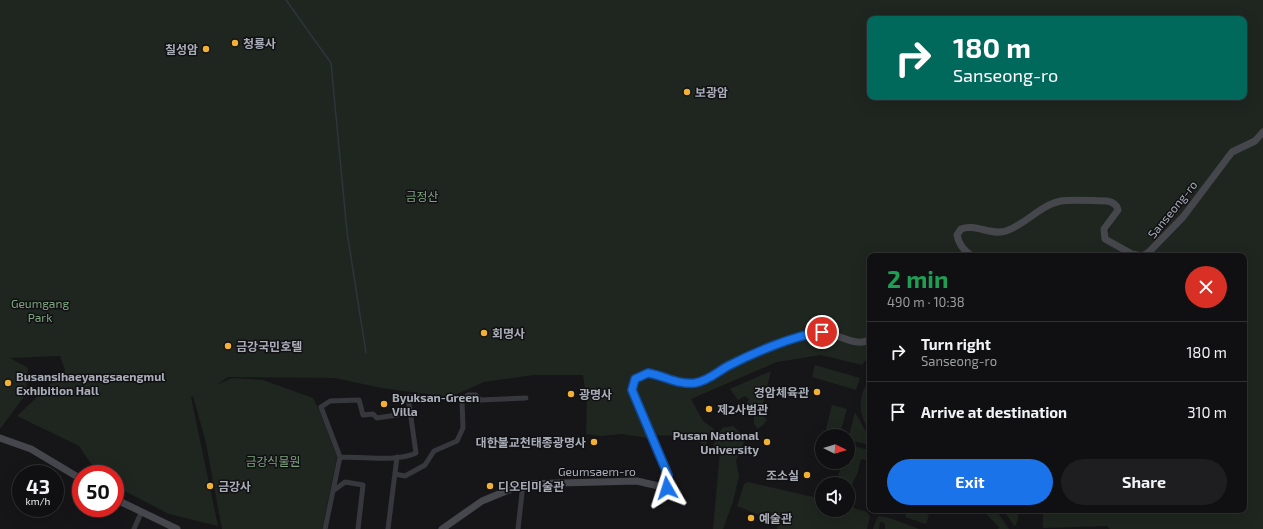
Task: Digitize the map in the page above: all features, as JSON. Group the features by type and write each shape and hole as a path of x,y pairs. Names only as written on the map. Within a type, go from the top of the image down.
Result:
{"main road":[{"name":"Sanseong-ro","path":"1147,253 1183,217 1232,152 1255,141 1263,132"},
{"name":"Sanseong-ro","path":"968,253 963,250 959,243 957,235 960,229 970,226 986,231 1006,231 1032,215 1062,201 1107,201 1113,202 1117,206 1118,210 1104,229 1105,239 1130,253"},
{"name":"Geumsaem-ro","path":"442,529 482,501 523,484 637,481 667,488 668,475 632,390 632,384 636,379 648,373 678,383 703,381 728,366 808,334 826,333 857,342 867,340"},
{"path":"0,438 31,449 72,474"},
{"path":"124,504 177,529"}],"street":[{"path":"395,474 405,476 425,465 434,451 457,441 463,428 462,401 468,395 476,394 480,400 526,398"},
{"path":"340,457 396,457 410,456 416,453 408,397 418,396"},
{"path":"325,529 340,457 321,407 330,401 359,400 363,415 373,414 377,418 410,413"},
{"path":"388,529 396,457"},
{"path":"333,491 345,482 363,485 358,529"},
{"path":"518,529 523,484"},
{"path":"134,529 141,513"}],"green space":[{"name":"금정산","path":"0,0 1263,0 1263,129 1257,138 1232,150 1181,216 1145,253 1134,253 1106,236 1115,218 1115,202 1060,200 1005,231 968,226 956,235 969,253 867,253 867,340 807,334 694,382 647,371 632,382 648,438 622,434 601,436 586,434 587,404 583,375 534,375 484,382 450,397 381,388 335,378 228,377 218,384 232,378 263,380 313,398 320,412 337,457 322,529 222,529 206,443 193,396 191,397 218,526 169,514 124,491 124,465 92,465 79,446 17,416 65,370 60,356 10,358 28,368 26,394 0,429"},
{"path":"1263,135 1263,529 1110,529 1107,526 1043,528 1043,513 1247,513 1247,253 1149,253 1233,152 1254,145"},
{"path":"1060,202 1109,202 1116,208 1102,234 1135,253 970,253 960,242 961,230 1004,233"},
{"path":"825,333 867,341 867,359 862,365 821,355 777,362 691,399 703,421 714,429 705,446 698,441 679,436 651,435 632,389 635,381 647,375 692,384 729,366 806,336"},
{"path":"815,365 860,378 856,390 812,377"},
{"path":"771,371 761,412 767,420 757,429 754,423 754,416 746,407 749,399 745,396 738,400 730,389"},
{"path":"867,384 867,428 861,413 861,399"},
{"path":"832,405 847,409 841,429 826,429"},
{"path":"855,412 867,434 867,444 855,442 855,429 851,429"},
{"path":"733,426 747,439 743,444 736,461 739,476 733,502 723,529 713,529 720,451 713,445 722,428"},
{"path":"855,447 867,449 867,460 861,459 855,479 855,477 838,477 840,469 855,469"},
{"path":"748,482 815,497 815,517 855,517 855,508 867,512 870,517 867,529 777,529 778,525 766,520 767,514 760,513 759,515 737,506 744,484"},
{"path":"906,513 923,513 929,515 926,524 905,517"},
{"path":"987,513 998,513 1009,529 998,529 999,527 987,515"},
{"path":"1005,513 1018,513 1018,519 1015,527"},
{"path":"879,516 890,518 919,529 885,529 885,523 880,522 879,529 873,529"}],"waterway":[{"path":"286,0 331,63 347,232 366,353"}],"place":[{"name":"청룡사","path":"235,43"},
{"name":"칠성암","path":"206,49"},
{"name":"보광암","path":"687,92"},
{"name":"회명사","path":"484,333"},
{"name":"금강국민호텔","path":"228,346"},
{"name":"Busansihaeyangsaengmul Exhibition Hall","path":"8,383"},
{"name":"경암체육관","path":"817,392"},
{"name":"광명사","path":"571,394"},
{"name":"Byuksan-Green Villa","path":"384,404"},
{"name":"제2사범관","path":"709,409"},
{"name":"대한불교천태종광명사","path":"594,442"},
{"name":"Pusan National University","path":"767,442"},
{"name":"조소실","path":"807,475"},
{"name":"금강사","path":"210,486"},
{"name":"디오티미술관","path":"490,486"},
{"name":"예술관","path":"751,518"}],"route":[{"path":"667,488 668,475 650,436 632,390 634,380 648,373 661,376 678,383 703,381 728,366 775,346 808,334 822,332"}],"park label":[{"name":"Geumgang Park","path":"40,310"},
{"name":"금강식물원","path":"273,461"}]}
